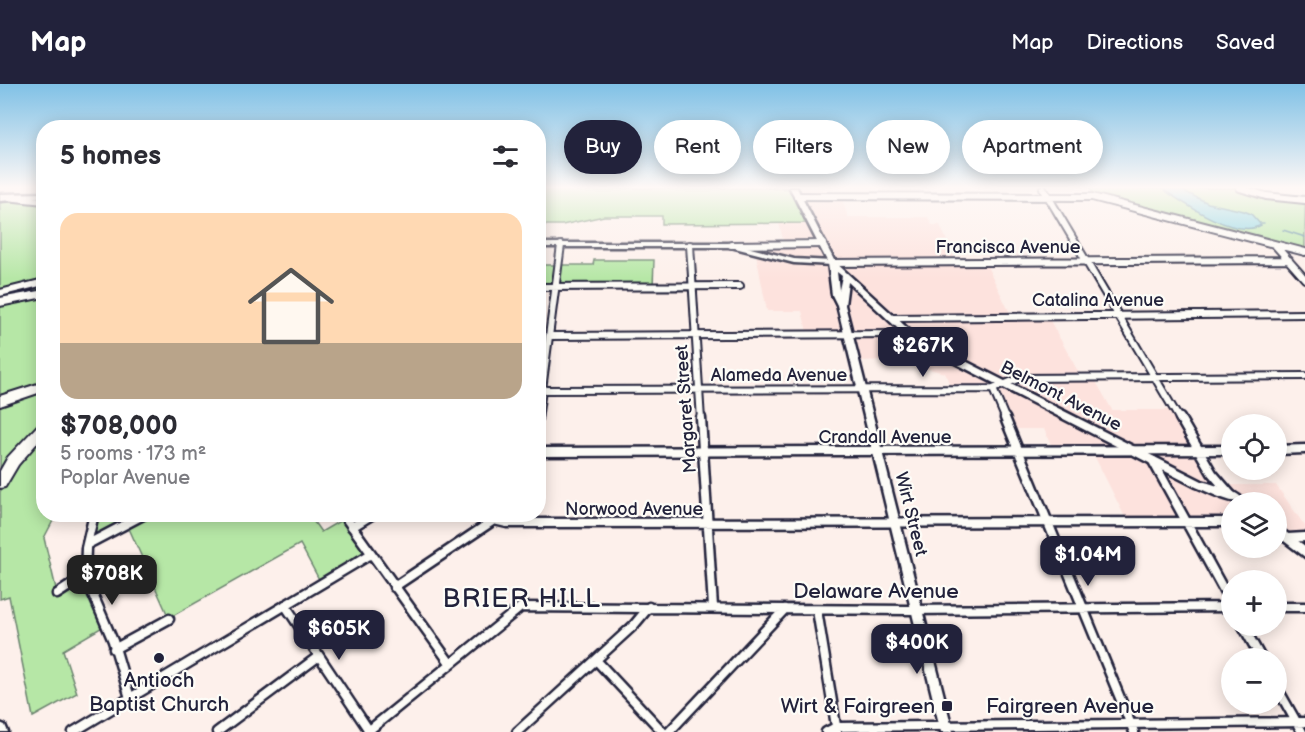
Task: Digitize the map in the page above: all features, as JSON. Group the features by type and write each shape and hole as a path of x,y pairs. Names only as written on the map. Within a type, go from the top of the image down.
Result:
{"highway":[{"path":"0,295 36,284"},
{"path":"0,295 36,288"},
{"path":"0,304 36,295"},
{"path":"0,304 36,300"},
{"path":"0,401 36,389"},
{"path":"0,483 14,461 36,435"}],"main road":[{"name":"Belmont Avenue","path":"809,218 832,262 845,277 908,334 1153,461 1199,484 1221,492"},
{"name":"Wirt Street","path":"832,262 836,295 841,304 894,524 947,729"},
{"name":"Wirt Street","path":"841,304 845,277"},
{"path":"1288,538 1305,552"}],"street":[{"path":"1061,218 1212,473 1229,492"},
{"path":"1176,218 1305,252"},
{"path":"731,244 823,244"},
{"name":"Francisca Avenue","path":"546,245 731,244 794,261 832,262 1289,260"},
{"path":"1274,244 1305,279"},
{"path":"546,354 561,245"},
{"name":"Margaret Street","path":"690,245 713,607"},
{"path":"546,287 740,286"},
{"name":"Catalina Avenue","path":"891,318 1305,314"},
{"path":"549,336 908,334"},
{"path":"1133,728 993,390 1002,384 1020,378 1305,376"},
{"name":"Alameda Avenue","path":"546,390 993,390"},
{"path":"1287,450 1305,449"},
{"name":"Crandall Avenue","path":"546,452 1221,450"},
{"path":"1153,461 1221,586"},
{"name":"Norwood Avenue","path":"546,520 708,524 1185,522"},
{"path":"92,522 87,544 85,576 114,649 130,698"},
{"path":"87,544 130,522"},
{"path":"285,605 369,731 450,663 349,522"},
{"path":"352,527 360,522"},
{"path":"394,587 491,522"},
{"path":"1185,522 1221,522"},
{"path":"1288,538 1305,537"},
{"path":"73,732 371,554"},
{"path":"57,594 85,576"},
{"name":"Delaware Avenue","path":"450,663 521,607 916,610 1221,606"},
{"path":"517,732 645,614 649,607"},
{"path":"1287,607 1305,607"},
{"path":"669,732 772,626 785,609"},
{"path":"817,610 836,729 826,732"},
{"path":"114,649 169,619"},
{"path":"217,732 319,656"},
{"path":"596,660 663,732"},
{"path":"1287,702 1301,722 1302,732"},
{"name":"Fairgreen Avenue","path":"836,729 1133,728 1301,722"}],"shaded area":[{"path":"809,218 929,218 932,225 940,225 956,262 985,262 1011,315 1047,315 1081,377 1094,378 1112,410 1174,410 1222,485 1276,485 1281,492 1221,492 1221,522 1128,523 1092,451 1054,451 1044,429 1009,429 993,390 952,390 945,373 893,360 853,361 847,336 808,336 802,311 767,311 755,249 731,245 784,244 779,223 811,223"},
{"path":"1287,501 1305,526 1305,552 1287,537"}],"green space":[{"path":"0,218 36,218 36,432 0,478"},
{"path":"546,218 594,218 562,225 546,225"},
{"path":"662,218 809,218 812,223 662,224"},
{"path":"1178,218 1305,218 1305,252"},
{"path":"594,260 654,260 653,287 546,287 546,265 593,265"},
{"path":"36,439 36,522 52,522 44,538 57,593 85,576 106,625 63,650 77,693 33,717 9,596 0,599 0,492 5,481"},
{"path":"93,522 314,522 321,532 338,522 361,522 353,527 371,554 321,583 300,544 169,618 127,524 88,544"}],"water":[{"path":"1212,218 1255,218 1261,225 1238,228"}],"waterway":[{"path":"1283,230 1305,237"}],"place":[{"name":"Antioch Baptist Church","path":"159,658"},
{"name":"Wirt & Fairgreen","path":"947,706"}],"district":[{"name":"BRIER HILL","path":"522,599"}]}
